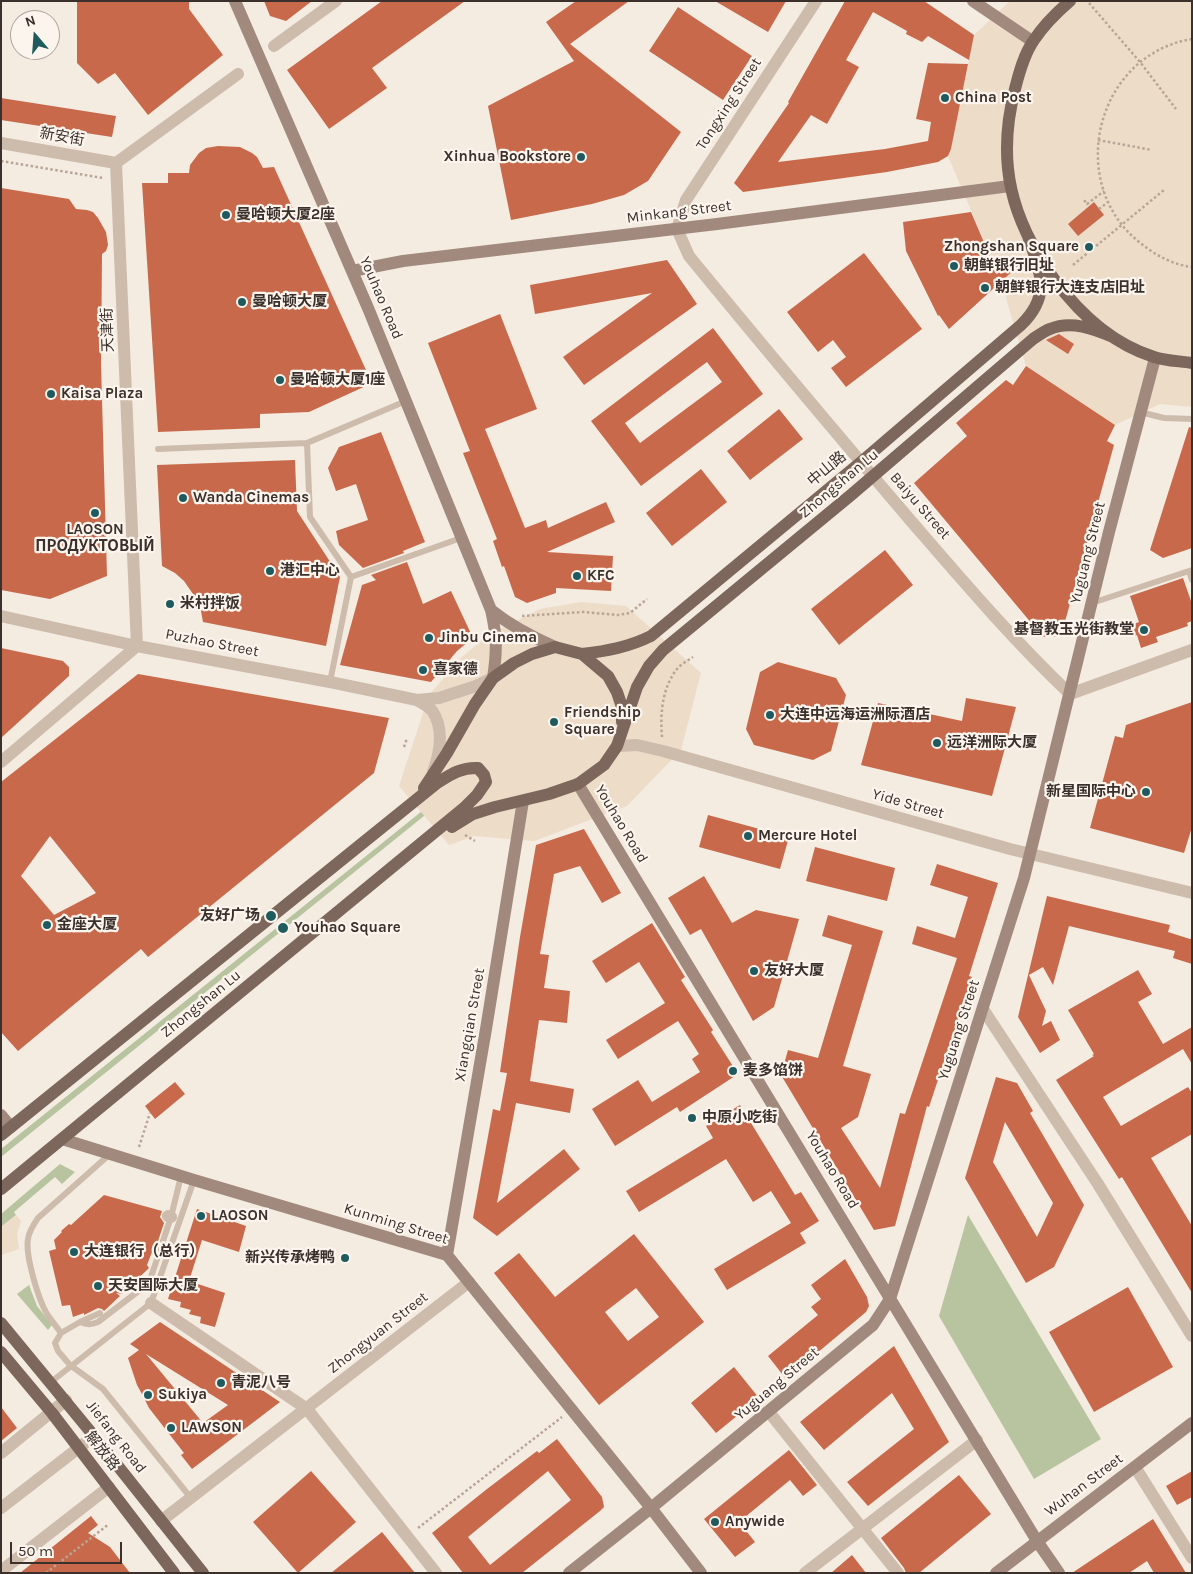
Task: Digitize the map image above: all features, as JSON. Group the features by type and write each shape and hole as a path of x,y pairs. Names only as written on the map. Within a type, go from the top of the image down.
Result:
{"main road":[{"path":"1070,1 1053,16 1032,41 1020,68 1011,104 1006,141 1006,163 1010,186 1028,236 1046,268 1068,298 1089,319 1113,337 1156,358 1192,363"},
{"name":"中山路","path":"582,654 618,649 635,644 651,636 861,462 1032,315 1039,302 1042,287 1028,236"},
{"name":"Zhongshan Lu","path":"1,1189 421,844 473,814 549,794 578,784 604,765 617,746 637,688 649,666 663,650 873,477 1033,339 1051,328 1065,325 1089,327 1113,337"},
{"path":"406,809 428,783 475,704 493,678 532,654 555,647 582,654 598,666 608,676 622,707 623,728"},
{"path":"406,809 436,783 455,771 470,767 478,768 484,775 486,782 477,795 421,844"},
{"name":"Zhongshan Lu","path":"6,1131 406,809"},
{"name":"Jiefang Road","path":"1,1323 66,1400 202,1573"},
{"name":"解放路","path":"1,1352 52,1413 174,1573"}],"street":[{"name":"Youhao Road","path":"235,1 352,271 491,610 496,636 497,655 493,678"},
{"path":"274,46 336,1"},
{"name":"Tongxing Street","path":"677,229 686,200 816,1"},
{"path":"973,1 1032,41"},
{"path":"116,163 238,74"},
{"name":"新安街","path":"1,143 116,163"},
{"name":"天津街","path":"116,163 138,646"},
{"name":"Minkang Street","path":"352,271 403,261 677,229 1010,186"},
{"name":"Baiyu Street","path":"677,229 689,256 873,477 1036,662 1070,694"},
{"name":"Yuguang Street","path":"569,1573 769,1412 873,1325 890,1299 1031,854 1140,412 1156,358"},
{"path":"491,610 504,621 555,647"},
{"name":"Puzhao Street","path":"1,616 138,646 417,700"},
{"path":"1,762 138,646"},
{"path":"1070,694 1192,650"},
{"path":"417,700 439,698 476,686 493,678"},
{"path":"417,700 432,710 439,725 440,739 437,761 428,783"},
{"name":"Yide Street","path":"617,746 637,745 663,751 849,805 1031,854 1192,893"},
{"name":"Youhao Road","path":"578,784 1037,1541 1059,1573"},
{"name":"Xiangqian Street","path":"447,1255 486,1029 522,800"},
{"path":"983,1009 1098,1184 1192,1336"},
{"path":"1,1115 6,1131"},
{"name":"Kunming Street","path":"62,1139 447,1255 701,1573"},
{"name":"Zhongyuan Street","path":"161,1521 469,1282"},
{"path":"151,1303 307,1409 436,1573"},
{"path":"1,1453 66,1400"},
{"path":"769,1412 898,1573"},
{"name":"Wuhan Street","path":"996,1573 1192,1423"},
{"path":"1,1508 94,1436"},
{"path":"804,1573 976,1440"},
{"path":"1135,1467 1192,1558"},
{"path":"1,1571 109,1486"}],"lane":[{"path":"158,449 307,443 406,401"},
{"path":"1140,412 1164,418 1192,419"},
{"path":"307,443 310,517 351,577 330,682"},
{"path":"351,577 461,538"},
{"path":"1092,604 1190,571 1192,580"},
{"path":"61,1332 47,1314 40,1299 28,1255 27,1240 38,1218 110,1154"},
{"path":"80,1322 92,1325 98,1322 149,1284 170,1217 188,1178"},
{"path":"51,1382 70,1365 151,1303 188,1178"},
{"path":"100,1314 61,1332 55,1343 58,1351 70,1365 103,1389 191,1498"}],"path":[{"path":"1089,3 1140,62 1176,109"},
{"path":"1192,39 1182,40 1160,49 1140,62 1119,84 1105,111 1098,140 1097,162 1108,202 1121,225 1152,252 1169,261 1192,267"},
{"path":"1098,140 1152,150"},
{"path":"1,160 118,181"},
{"path":"1072,265 1164,190"},
{"path":"1084,202 1087,204 1104,191"},
{"path":"1099,209 1108,202"},
{"path":"504,621 526,615 584,612 618,616 630,613 647,600"},
{"path":"663,751 660,717 667,684 678,668 692,657"},
{"path":"404,747 407,738"},
{"path":"462,833 475,840"},
{"path":"139,1147 150,1113"},
{"path":"407,1537 571,1410"},
{"path":"46,1573 110,1524"}],"green space":[{"path":"452,787 455,791 1,1157 1,1149"},
{"path":"60,1164 75,1172 62,1184 55,1177 14,1212 16,1215 1,1227 1,1214"},
{"path":"968,1215 1101,1439 1034,1479 939,1316"},
{"path":"29,1285 37,1306 52,1325 48,1330 17,1294"}],"shaded area":[{"name":"Zhongshan Square","path":"1010,1 1192,1 1192,407 1160,404 1115,425 1026,366 1001,281 948,156 974,35"},
{"name":"Friendship Square","path":"581,602 626,606 701,673 681,750 627,806 534,841 474,836 449,845 399,786 429,695 463,656 490,634 540,609"},
{"path":"16,1215 21,1221 17,1234 19,1249 1,1255 1,1227"}],"building":[{"path":"77,1 189,1 189,9 223,55 148,115 115,73 98,84 77,63"},
{"path":"264,1 312,1 286,21 270,16"},
{"path":"382,1 465,1 372,68 387,88 329,129 287,70"},
{"name":"Xinhua Bookstore","path":"576,1 629,1 570,44 681,132 648,181 624,195 592,204 511,220 488,106 574,61 546,22"},
{"path":"715,1 786,1 768,32"},
{"path":"845,1 924,1 974,35 969,60 928,36 922,42 906,34 907,31 873,12 846,60 859,67 827,124 811,115 778,162 885,149 928,141 931,122 916,119 928,63 968,64 948,156 938,162 887,172 743,192 734,183 789,103"},
{"path":"678,7 752,56 723,100 649,51"},
{"path":"1,98 116,116 112,137 1,120"},
{"name":"曼哈顿大厦","path":"218,146 240,147 257,157 263,168 274,167 366,370 362,372 368,385 309,412 260,414 260,428 158,432 142,183 168,183 168,173 189,173 190,165 199,153 206,148"},
{"name":"Kaisa Plaza","path":"1,188 69,199 76,209 93,212 106,232 108,245 106,251 102,254 101,364 107,576 50,599 1,590"},
{"path":"1094,202 1104,215 1078,236 1068,224"},
{"name":"朝鲜银行旧址","path":"971,212 995,268 1027,258 949,329 938,316 906,251 903,222"},
{"path":"864,253 922,329 846,387 831,368 846,357 833,340 818,352 787,312"},
{"path":"667,260 697,304 584,385 563,357 652,293 535,314 530,285"},
{"path":"500,314 537,409 485,429 525,528 546,520 548,528 606,502 615,522 547,552 613,556 611,591 556,588 556,593 527,603 515,597 504,566 502,567 493,541 497,539 463,453 470,451 428,343"},
{"path":"713,328 763,394 641,486 591,421","holes":["707,362 722,382 640,443 625,423"]},
{"path":"1059,334 1074,344 1068,354 1046,340"},
{"path":"1026,366 1115,425 1107,441 1114,445 1061,636 1043,637 914,483 967,436 956,423 1006,380 1013,385"},
{"path":"779,409 803,439 750,480 727,451"},
{"path":"1189,427 1192,428 1192,548 1163,558 1150,550"},
{"path":"381,432 425,542 403,551 404,553 363,568 339,545 336,531 368,520 356,484 336,491 328,468 339,447"},
{"path":"295,460 297,511 340,577 326,646 203,622 201,611 184,581 175,573 162,566 157,465"},
{"path":"701,469 727,502 672,546 646,513"},
{"path":"885,550 913,585 839,645 811,609"},
{"path":"407,562 423,604 451,591 473,638 457,651 431,682 340,665 362,585 376,580 371,575"},
{"path":"1183,578 1192,604 1192,621 1187,623 1188,626 1156,637 1158,642 1141,648 1137,635 1131,637 1128,626 1139,622 1130,596"},
{"path":"1,648 63,661 69,667 69,676 1,738"},
{"path":"778,662 836,678 846,695 831,751 813,760 754,745 746,729 760,672"},
{"path":"138,674 389,718 374,773 148,957 141,949 18,1051 1,1032 1,782","holes":["50,836 96,893 54,915 21,876"]},
{"name":"远洋洲际大厦","path":"966,698 1016,707 992,796 861,765 878,703 962,721"},
{"name":"新星国际中心","path":"1192,702 1192,827 1184,853 1090,828 1115,736 1123,738 1126,725"},
{"path":"708,815 789,837 780,869 699,847"},
{"path":"584,829 621,893 602,903 580,866 554,874 540,954 549,955 544,988 570,991 567,1023 539,1020 530,1081 574,1089 570,1113 516,1103 497,1203 564,1149 580,1169 497,1236 473,1218 493,1109 500,1111 507,1073 500,1072 536,845"},
{"path":"815,847 895,868 887,901 806,881"},
{"path":"937,864 998,883 969,976 972,977 929,1107 927,1106 895,1226 874,1230 781,1075 788,1050 818,1058 852,945 822,936 828,915 883,931 843,1066 871,1074 858,1117 841,1128 880,1188 900,1113 905,1114 957,958 912,944 917,926 955,938 968,897 930,885"},
{"name":"友好大厦","path":"704,876 732,923 756,910 799,919 774,1007 753,1021 701,929 690,935 668,898"},
{"path":"1047,896 1170,925 1168,932 1192,938 1192,964 1173,958 1175,951 1069,926 1053,985 1043,967 1029,975 1046,1011 1042,1026 1051,1021 1060,1040 1040,1053 1018,1017"},
{"path":"652,923 685,977 681,980 738,1074 680,1112 677,1107 615,1146 592,1109 638,1080 652,1102 700,1072 692,1059 699,1054 678,1021 618,1059 606,1040 665,1003 639,962 606,983 592,961"},
{"path":"1138,970 1152,994 1138,1002 1163,1044 1192,1027 1192,1064 1183,1049 1103,1097 1121,1126 1188,1087 1192,1093 1192,1134 1151,1158 1192,1226 1192,1293 1122,1177 1119,1179 1056,1080 1094,1056 1068,1010"},
{"path":"996,1077 1017,1083 1033,1111 1030,1113 1084,1205 1054,1267 1026,1283 965,1178","holes":["1005,1122 1053,1203 1037,1237 993,1162"]},
{"path":"175,1082 185,1094 155,1119 145,1106"},
{"path":"740,1105 795,1195 801,1192 819,1221 800,1233 806,1243 727,1290 714,1269 791,1223 771,1191 753,1202 726,1159 639,1212 626,1191 713,1138 706,1126"},
{"name":"天安国际大厦","path":"104,1195 162,1211 160,1217 164,1223 156,1247 147,1265 149,1268 122,1294 116,1293 120,1296 104,1311 98,1308 84,1315 84,1313 73,1317 70,1305 62,1306 49,1251 56,1249 54,1240 61,1231 69,1224 71,1225"},
{"path":"197,1209 246,1226 239,1252 202,1240 189,1281 225,1293 215,1327 200,1323 201,1317 189,1314 191,1310 180,1307 181,1302 168,1299"},
{"path":"634,1234 704,1322 599,1405 494,1273 519,1253 555,1297","holes":["636,1288 659,1317 628,1341 605,1312"]},
{"path":"845,1259 867,1297 869,1306 866,1312 786,1379 768,1356 818,1315 811,1307 821,1299 811,1285"},
{"path":"1128,1287 1173,1367 1094,1412 1049,1332"},
{"name":"青泥八号","path":"160,1322 280,1402 192,1469 181,1455 184,1453 149,1408 137,1385 128,1358 139,1350 130,1344","holes":["146,1354 228,1405 203,1423"]},
{"path":"894,1346 949,1442 868,1506 847,1482 914,1429 892,1393 824,1450 800,1422"},
{"path":"734,1367 759,1398 716,1433 691,1403"},
{"path":"1,1407 17,1428 1,1441"},
{"path":"557,1439 602,1497 604,1507 522,1573 463,1573 432,1533 537,1451 539,1453","holes":["548,1471 571,1500 490,1565 468,1537"]},
{"path":"789,1450 817,1485 803,1496 790,1480 739,1522 755,1542 735,1557 704,1519"},
{"path":"311,1471 356,1522 298,1573 253,1522"},
{"path":"1192,1471 1192,1497 1177,1505 1166,1486"},
{"path":"959,1475 991,1514 919,1573 906,1573 881,1538"},
{"path":"91,1516 98,1525 88,1533 110,1547 130,1573 20,1573"},
{"path":"1153,1519 1186,1573 1154,1573 1147,1561 1129,1573 1072,1573"},
{"path":"382,1532 415,1573 331,1573"},
{"path":"852,1555 866,1573 831,1573"}],"place":[{"name":"China Post","path":"945,98"},
{"name":"Xinhua Bookstore","path":"581,157"},
{"name":"曼哈顿大厦2座","path":"226,215"},
{"name":"Zhongshan Square","path":"1089,247"},
{"name":"朝鲜银行旧址","path":"954,266"},
{"name":"朝鲜银行大连支店旧址","path":"985,288"},
{"name":"曼哈顿大厦","path":"242,302"},
{"name":"曼哈顿大厦1座","path":"280,380"},
{"name":"Kaisa Plaza","path":"51,394"},
{"name":"Wanda Cinemas","path":"183,498"},
{"name":"LAOSON ПРОДУКТОВЫЙ","path":"95,513"},
{"name":"港汇中心","path":"270,571"},
{"name":"KFC","path":"577,576"},
{"name":"米村拌饭","path":"170,604"},
{"name":"基督教玉光街教堂","path":"1144,630"},
{"name":"Jinbu Cinema","path":"429,638"},
{"name":"喜家德","path":"423,670"},
{"name":"大连中远海运洲际酒店","path":"770,715"},
{"name":"Friendship Square","path":"554,722"},
{"name":"远洋洲际大厦","path":"937,743"},
{"name":"新星国际中心","path":"1146,792"},
{"name":"Mercure Hotel","path":"748,836"},
{"name":"友好广场","path":"271,916"},
{"name":"金座大厦","path":"47,925"},
{"name":"Youhao Square","path":"283,928"},
{"name":"友好大厦","path":"754,971"},
{"name":"麦多馅饼","path":"733,1071"},
{"name":"中原小吃街","path":"692,1118"},
{"name":"LAOSON","path":"201,1216"},
{"name":"大连银行（总行）","path":"74,1252"},
{"name":"新兴传承烤鸭","path":"345,1258"},
{"name":"天安国际大厦","path":"98,1286"},
{"name":"青泥八号","path":"221,1383"},
{"name":"Sukiya","path":"148,1395"},
{"name":"LAWSON","path":"171,1428"},
{"name":"Anywide","path":"715,1522"}]}
